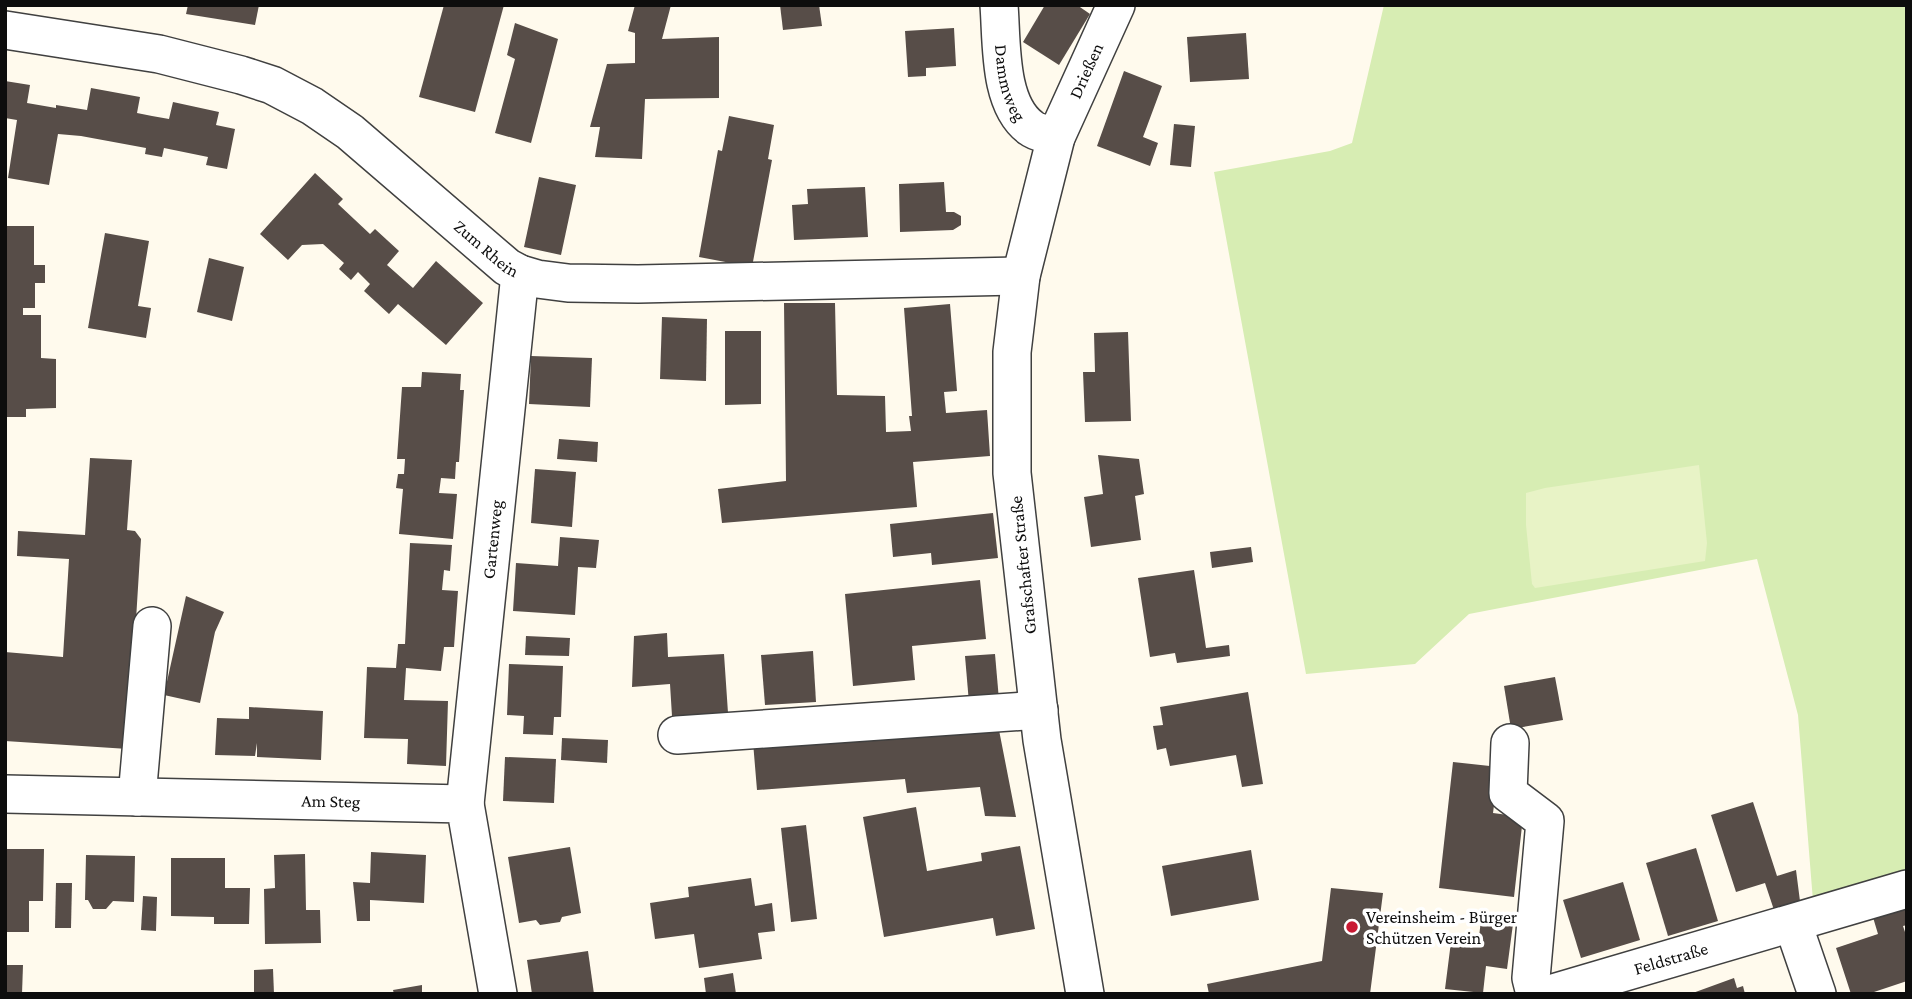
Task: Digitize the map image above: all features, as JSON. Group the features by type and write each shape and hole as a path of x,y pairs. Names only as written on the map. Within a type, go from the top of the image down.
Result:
{"street":[{"name":"Dammweg","path":"999,5 1006,89 1016,112 1032,129 1056,137"},
{"name":"Drießen","path":"1056,137 1116,5"},
{"name":"Zum Rhein","path":"5,30 159,54 272,85 312,106 350,132 507,267 537,279 568,283 638,284 1021,276"},
{"name":"Grafschafter Straße","path":"1056,137 1021,276 1012,352 1012,474 1039,710 1084,994"},
{"name":"Gartenweg","path":"465,804 520,274"},
{"path":"137,797 152,626"},
{"path":"677,735 1039,710"},
{"path":"1510,743 1508,793 1545,821 1531,978 1535,994"},
{"name":"Am Steg","path":"5,794 465,804"},
{"path":"465,804 498,994"},
{"name":"Feldstraße","path":"1550,994 1907,889"},
{"path":"1793,924 1816,994"}],"green space":[{"path":"1384,5 1907,5 1907,876 1813,901 1798,715 1757,559 1469,614 1415,664 1306,674 1214,172 1330,151 1352,143"},
{"path":"1699,465 1707,543 1705,561 1535,588 1532,584 1526,525 1526,493"}],"building":[{"path":"188,5 259,5 255,25 186,14"},
{"path":"444,5 504,5 475,112 419,97"},
{"path":"635,5 671,5 662,39 719,37 719,98 645,99 642,159 595,157 600,127 590,127 607,64 635,63 635,33 628,31"},
{"path":"780,5 819,5 822,26 783,30"},
{"path":"1045,5 1077,5 1090,14 1059,65 1023,42"},
{"path":"515,23 558,39 531,143 495,133 515,59 507,55"},
{"path":"954,28 956,66 926,68 926,76 908,77 905,31"},
{"path":"1246,33 1249,79 1190,82 1187,37"},
{"path":"1124,71 1162,86 1143,137 1158,143 1150,166 1097,146"},
{"path":"5,81 30,85 27,103 56,108 56,105 87,110 91,88 140,97 137,113 152,116 169,119 173,102 219,112 216,125 235,129 227,169 206,165 208,157 164,148 162,157 145,154 146,148 58,134 49,185 8,178 17,120 5,118"},
{"path":"729,116 774,125 768,159 772,160 752,267 699,257 718,150 722,151"},
{"path":"1174,124 1195,126 1191,167 1170,165"},
{"path":"315,173 343,199 338,204 370,234 375,229 399,251 387,265 413,288 436,261 483,303 446,345 398,304 389,314 364,291 370,284 358,272 351,280 339,269 344,263 323,244 302,245 288,260 260,234"},
{"path":"539,177 576,185 561,255 524,247"},
{"path":"944,182 946,212 961,216 961,225 953,230 900,232 899,184"},
{"path":"865,187 868,237 794,240 792,205 808,204 807,189"},
{"path":"5,226 34,226 34,265 45,265 45,283 35,283 35,308 23,308 23,315 41,315 41,358 56,359 56,408 26,409 26,417 5,417"},
{"path":"105,233 149,241 138,306 151,308 146,338 88,328"},
{"path":"209,258 244,267 232,321 197,312"},
{"path":"784,303 835,303 837,395 885,396 886,432 911,431 904,308 950,304 957,391 944,392 946,413 987,410 990,456 913,462 917,507 722,523 718,489 786,481"},
{"path":"662,317 707,319 706,381 660,379"},
{"path":"725,331 761,331 761,404 725,405"},
{"path":"1128,332 1131,421 1085,422 1083,372 1095,372 1094,333"},
{"path":"531,356 592,358 590,407 529,404"},
{"path":"422,372 461,374 460,390 464,390 459,462 456,462 455,479 441,478 439,493 457,494 453,539 399,534 403,489 396,488 398,474 404,474 405,459 397,459 402,387 421,387"},
{"path":"559,439 598,442 597,462 557,459"},
{"path":"1098,455 1139,459 1144,494 1135,496 1141,540 1091,547 1084,497 1103,494"},
{"path":"90,458 132,460 127,530 135,531 141,539 128,749 5,741 5,652 63,657 69,559 17,556 18,531 85,535"},
{"path":"535,469 576,472 572,527 531,523"},
{"path":"993,513 998,558 932,565 931,553 893,557 890,524"},
{"path":"560,537 599,540 596,568 578,567 575,615 513,611 516,563 558,566"},
{"path":"410,543 452,545 450,571 444,570 442,590 458,591 454,647 444,647 441,671 406,668 404,700 448,701 446,766 407,764 408,739 364,738 367,667 396,668 398,644 405,644"},
{"path":"1251,547 1253,562 1212,568 1210,552"},
{"path":"1194,570 1206,648 1229,645 1230,656 1177,663 1175,653 1150,657 1138,578"},
{"path":"980,580 986,639 912,646 915,680 853,686 845,594"},
{"path":"186,596 224,612 215,632 200,703 164,695"},
{"path":"667,633 668,657 724,654 728,713 672,716 670,684 632,687 634,636"},
{"path":"526,636 570,638 569,656 525,655"},
{"path":"813,651 816,702 765,705 761,655"},
{"path":"995,654 999,700 969,703 965,656"},
{"path":"509,664 563,666 561,717 554,717 553,735 523,734 524,716 507,715"},
{"path":"1555,677 1563,720 1511,729 1504,686"},
{"path":"1248,692 1263,784 1242,787 1236,755 1170,766 1166,748 1157,750 1153,726 1163,725 1160,707"},
{"path":"249,707 323,711 321,760 257,757 257,743 255,756 215,755 217,718 249,719"},
{"path":"999,730 1016,817 985,816 980,787 907,793 905,779 757,790 753,742"},
{"path":"562,738 608,740 607,763 561,760"},
{"path":"505,757 556,759 554,803 503,801"},
{"path":"1453,762 1499,767 1493,813 1523,817 1514,897 1439,888"},
{"path":"1753,802 1777,876 1796,870 1801,909 1776,916 1765,883 1736,892 1711,815"},
{"path":"916,807 927,871 982,861 981,853 1020,846 1035,929 996,936 993,918 884,937 863,817"},
{"path":"806,825 817,919 791,922 781,828"},
{"path":"570,847 581,913 562,917 560,922 540,925 536,920 519,923 508,857"},
{"path":"1696,848 1718,921 1668,936 1646,863"},
{"path":"5,849 44,849 43,901 29,901 29,932 5,932"},
{"path":"1251,850 1259,900 1171,916 1162,866"},
{"path":"371,852 426,855 424,903 370,900 370,921 357,921 353,882 370,883"},
{"path":"305,854 306,910 320,910 321,943 265,944 264,889 275,888 274,855"},
{"path":"86,855 135,856 134,902 113,901 106,909 93,909 88,900 85,900"},
{"path":"171,858 225,858 225,888 250,888 249,924 214,924 214,917 171,916"},
{"path":"751,878 755,906 772,903 775,931 758,933 762,959 699,968 694,934 655,939 650,903 689,897 688,887"},
{"path":"1623,882 1640,940 1581,958 1563,900"},
{"path":"56,883 72,883 71,928 55,928"},
{"name":"Vereinsheim - Bürger Schützen Verein","path":"1331,888 1383,893 1370,994 1209,994 1207,984 1322,961"},
{"path":"143,896 157,897 156,931 141,930"},
{"path":"1907,903 1907,925 1903,926 1907,938 1907,981 1868,994 1851,994 1836,948 1878,934 1872,914"},
{"path":"1481,920 1513,924 1507,969 1486,966 1483,993 1445,989 1452,934 1479,937"},
{"path":"588,951 594,994 532,994 527,960"},
{"path":"5,965 23,965 22,994 5,994"},
{"path":"273,969 274,994 254,994 254,970"},
{"path":"733,973 736,994 706,994 704,978"},
{"path":"1734,978 1737,988 1743,986 1745,994 1690,994"},
{"path":"422,985 422,994 394,994 393,990"}],"place":[{"name":"Vereinsheim - Bürger Schützen Verein","path":"1352,927"}]}
